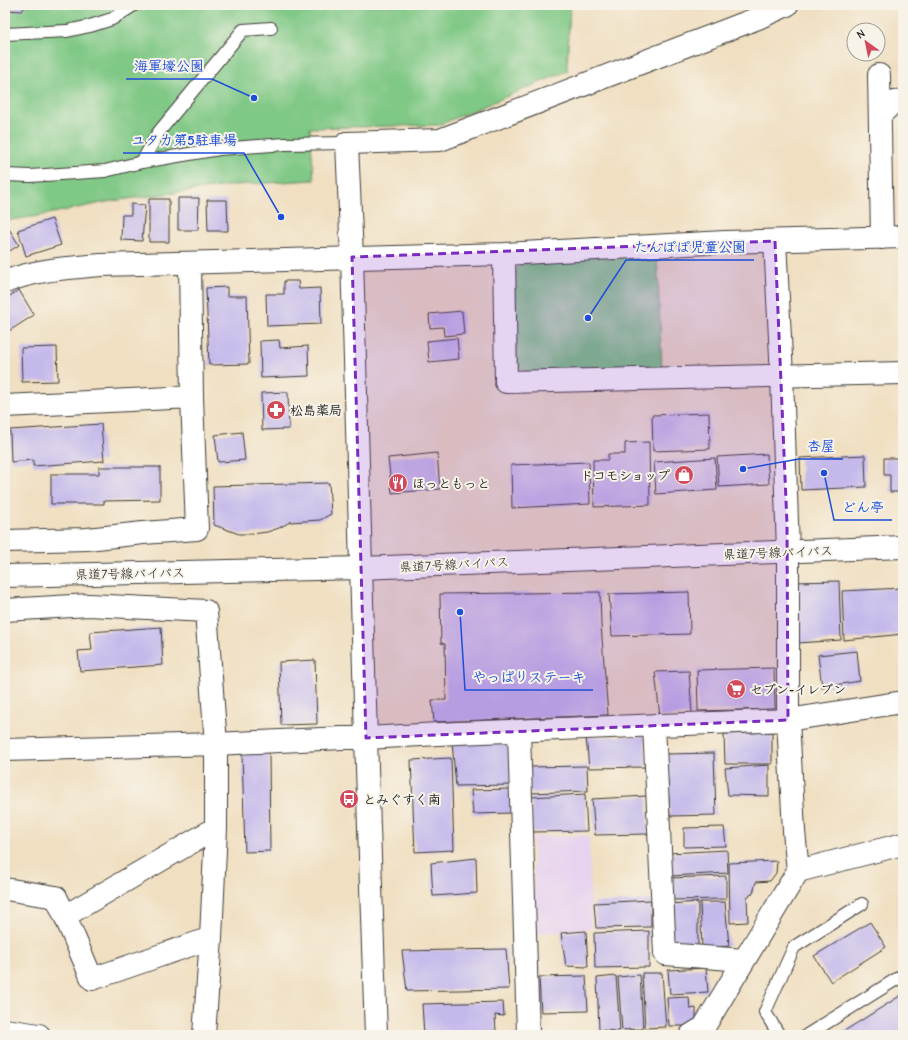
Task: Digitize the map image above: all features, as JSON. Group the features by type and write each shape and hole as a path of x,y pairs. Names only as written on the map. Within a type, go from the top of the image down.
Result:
{"street":[{"path":"376,1035 352,258 347,143 440,140 758,18 787,5"},
{"path":"5,282 29,274 60,268 101,265 504,254 725,242 893,238 880,115 879,76"},
{"path":"880,115 894,102 903,101"},
{"path":"691,1035 704,1027 798,871 794,831 788,720 788,552 782,376 775,241"},
{"path":"504,254 506,382 903,373"},
{"path":"5,541 87,539 197,529 192,397 190,263"},
{"path":"5,406 192,397"},
{"name":"県道7号線バイパス","path":"5,576 361,568 788,552 903,546"},
{"path":"5,610 89,605 206,611 216,744 216,828 211,938 204,1035"},
{"path":"5,750 216,744 788,720 903,702"},
{"path":"654,725 665,954 744,960"},
{"path":"519,731 528,1035"},
{"path":"65,916 216,828"},
{"path":"798,871 903,844"},
{"path":"5,890 56,897 92,979 211,938"},
{"path":"5,1030 39,1035"}],"lane":[{"path":"5,34 66,31 90,26 112,19 134,5"},
{"path":"142,162 158,133 243,30 271,28"},
{"path":"5,175 30,176 105,171 142,162 219,149 285,144 347,143"},
{"path":"779,1035 765,1012 794,947 862,904"},
{"path":"807,1035 903,975"}],"highlighted area":[{"path":"775,241 787,524 788,720 366,738 352,257"}],"shaded area":[{"path":"589,835 591,929 534,934 533,837"}],"green space":[{"path":"5,5 570,5 567,71 439,125 310,128 314,180 235,185 112,201 5,221"},
{"path":"657,253 662,372 529,375 517,365 514,272 524,260"}],"building":[{"path":"5,5 26,5 22,11 5,10"},
{"path":"178,198 199,198 198,230 178,230"},
{"path":"149,199 169,199 169,242 149,242"},
{"path":"207,200 227,200 228,231 208,231"},
{"path":"131,204 145,205 142,241 121,240 122,215 131,215"},
{"path":"52,219 61,245 26,256 18,230"},
{"path":"6,224 19,245 5,254 5,225"},
{"path":"284,281 298,281 299,289 320,288 321,324 267,326 266,294 284,294"},
{"path":"227,287 227,296 247,296 249,364 209,365 206,288"},
{"path":"19,290 34,315 9,331 5,325 5,299"},
{"path":"462,311 464,334 444,336 443,327 430,328 429,314"},
{"path":"457,338 459,359 429,362 427,341"},
{"path":"279,340 280,348 308,346 309,376 261,378 260,341"},
{"path":"57,347 58,381 22,382 21,348"},
{"path":"288,392 289,429 262,430 261,393"},
{"path":"709,413 710,449 653,451 652,415"},
{"path":"101,424 104,461 33,466 33,460 11,462 10,430"},
{"path":"242,432 245,460 218,462 215,435"},
{"path":"649,442 650,505 594,507 593,460 608,460 608,454 625,454 625,443"},
{"path":"437,453 440,489 392,493 388,458"},
{"path":"767,454 769,484 719,487 717,457"},
{"path":"865,455 866,487 801,490 800,458"},
{"path":"715,458 717,490 656,494 654,462"},
{"path":"884,458 903,458 903,492 890,492 890,475 884,475"},
{"path":"589,462 590,504 512,508 511,465"},
{"path":"99,467 160,467 160,500 104,501 104,504 51,504 51,474 99,474"},
{"path":"329,483 331,514 320,520 290,522 267,532 252,534 239,534 214,525 213,486"},
{"path":"839,581 841,640 798,643 794,582"},
{"path":"903,588 903,634 844,640 842,591"},
{"path":"600,592 608,715 434,722 432,700 446,700 445,644 441,643 440,594"},
{"path":"689,592 690,634 612,636 609,594"},
{"path":"161,627 163,665 80,671 78,651 92,650 90,632"},
{"path":"857,651 860,681 822,687 818,655"},
{"path":"315,660 317,724 281,725 279,662"},
{"name":"セブン-イレブン","path":"774,668 775,709 698,711 697,670"},
{"path":"689,671 692,714 660,717 655,672"},
{"path":"772,732 772,764 725,764 724,734"},
{"path":"645,736 646,767 589,768 586,737"},
{"path":"511,740 511,785 456,786 452,743"},
{"path":"269,752 270,851 245,852 242,753"},
{"path":"714,753 716,815 670,816 666,754"},
{"path":"451,758 454,850 415,852 411,760"},
{"path":"769,765 769,796 728,795 725,768"},
{"path":"587,766 588,791 530,793 529,767"},
{"path":"510,789 512,813 473,814 471,790"},
{"path":"585,794 587,831 533,832 531,797"},
{"path":"647,796 648,834 595,835 592,799"},
{"path":"724,827 726,846 684,847 684,828"},
{"path":"727,850 728,873 670,876 668,853"},
{"path":"903,857 903,869 902,869 900,858"},
{"path":"476,858 477,893 433,896 431,863"},
{"path":"777,861 776,873 770,881 756,882 753,893 747,897 748,922 730,923 729,863"},
{"path":"726,876 726,899 670,900 669,878"},
{"path":"651,900 651,927 596,928 594,903"},
{"path":"698,902 698,949 672,950 669,904"},
{"path":"700,902 725,902 729,946 702,948"},
{"path":"870,922 886,947 831,982 814,956"},
{"path":"586,931 588,967 566,966 561,933"},
{"path":"649,931 649,967 595,968 594,933"},
{"path":"506,949 509,989 407,991 402,951"},
{"path":"706,968 708,992 670,994 668,970"},
{"path":"642,973 662,973 666,1027 645,1028"},
{"path":"640,975 643,1029 622,1030 618,977"},
{"path":"586,976 588,1011 541,1012 539,977"},
{"path":"616,976 620,1031 599,1030 597,978"},
{"path":"903,994 903,1029 894,1035 838,1035"},
{"path":"689,997 690,1009 696,1008 696,1019 688,1026 669,1026 667,998"},
{"path":"503,1002 504,1016 495,1015 496,1031 424,1035 422,1004"}],"place":[{"name":"海軍壕公園","path":"254,98"},
{"name":"ユタカ第5駐車場","path":"281,217"},
{"name":"たんぽぽ児童公園","path":"588,318"},
{"name":"松島薬局","path":"276,410"},
{"name":"杏屋","path":"743,469"},
{"name":"どん亭","path":"824,473"},
{"name":"ドコモショップ","path":"684,475"},
{"name":"ほっともっと","path":"398,483"},
{"name":"やっぱりステーキ","path":"460,612"},
{"name":"セブン-イレブン","path":"736,689"},
{"name":"とみぐすく南","path":"349,799"}]}
